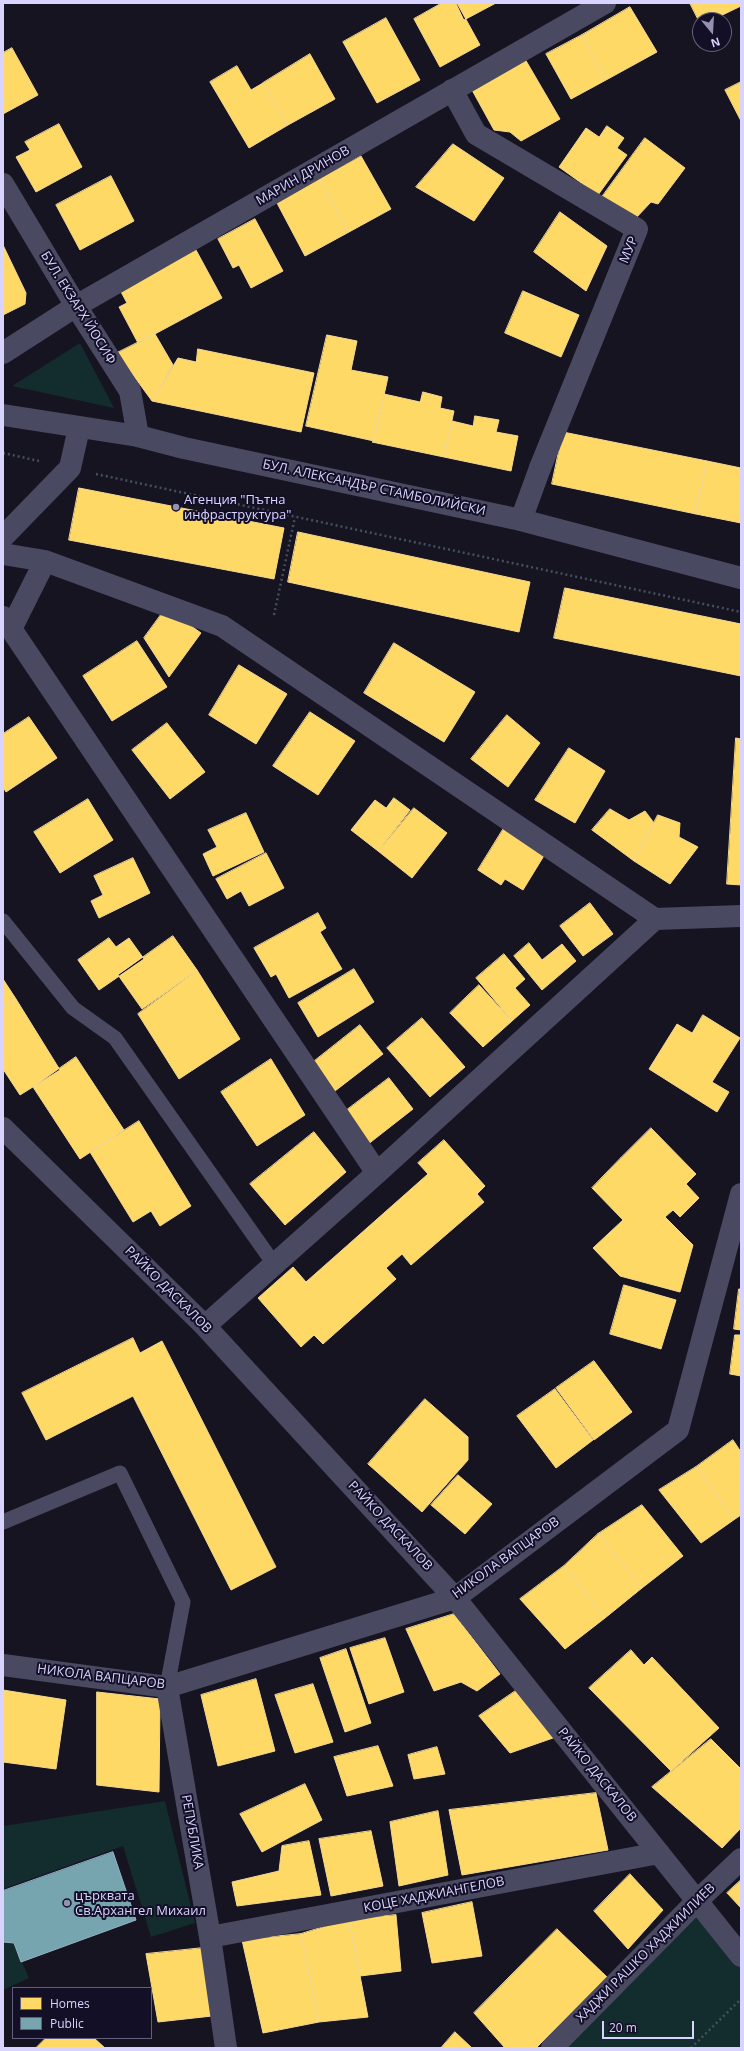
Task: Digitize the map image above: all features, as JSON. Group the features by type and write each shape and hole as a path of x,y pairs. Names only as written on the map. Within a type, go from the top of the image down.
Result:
{"street":[{"name":"МАРИН ДРИНОВ","path":"3,353 76,306 605,3"},
{"name":"МУР","path":"452,90 476,134 638,229 540,468 521,520"},
{"name":"БУЛ. ЕКЗАРХ ЙОСИФ","path":"3,184 76,306 130,391 138,436"},
{"name":"БУЛ. АЛЕКСАНДЪР СТАМБОЛИЙСКИ","path":"3,415 138,436 191,449 521,520 741,578"},
{"path":"3,537 70,468 80,428"},
{"path":"3,554 45,561 222,626 655,919 741,916"},
{"path":"45,561 7,623 377,1173"},
{"path":"205,1326 377,1173 655,919"},
{"name":"РАЙКО ДАСКАЛОВ","path":"3,1128 205,1326 455,1598 741,1956"},
{"name":"НИКОЛА ВАПЦАРОВ","path":"3,1665 167,1687 455,1598 678,1430 741,1194"},
{"name":"РЕПУБЛИКА","path":"167,1687 210,1937 226,2048"},
{"name":"КОЦЕ ХАДЖИАНГЕЛОВ","path":"210,1937 659,1853"},
{"name":"ХАДЖИ РАШКО ХАДЖИИЛИЕВ","path":"552,2048 697,1901 741,1859"}],"lane":[{"path":"3,921 73,1008 115,1038 274,1264"},
{"path":"3,1522 120,1473 184,1602 167,1687"}],"path":[{"path":"3,453 741,612"},
{"path":"274,615 295,517"},
{"path":"691,2048 741,1999"}],"green space":[{"path":"80,343 114,408 12,386"},
{"path":"165,1801 195,1923 151,1937 123,1846 3,1889 3,1826"},
{"path":"697,1901 741,1956 741,2048 552,2048"},
{"path":"3,1919 29,1978 3,1990"}],"building: Homes":[{"path":"442,3 457,3 480,45 440,67 414,19"},
{"path":"456,3 496,3 464,20"},
{"path":"690,3 741,3 741,6 729,12 694,12"},
{"path":"630,7 657,52 606,80 582,35"},
{"path":"386,18 420,80 377,103 343,42"},
{"path":"582,35 606,80 571,99 546,54"},
{"path":"12,48 38,95 3,114 3,53"},
{"path":"310,54 335,99 288,125 263,83"},
{"path":"525,59 560,119 521,141 510,132 494,130 472,90"},
{"path":"237,66 251,90 263,83 288,125 249,148 210,82"},
{"path":"741,82 741,121 725,90"},
{"path":"59,124 82,167 36,192 16,157 30,150 25,142"},
{"path":"607,126 624,138 617,148 627,155 598,195 559,167 586,128 599,137"},
{"path":"645,138 685,168 658,204 651,202 635,219 602,197"},
{"path":"453,144 504,178 474,221 416,187"},
{"path":"361,156 391,209 349,232 319,179"},
{"path":"111,176 134,221 80,250 56,205"},
{"path":"319,179 349,232 305,256 277,203"},
{"path":"560,212 607,246 586,291 534,252"},
{"path":"255,219 283,271 251,288 239,265 233,268 218,239"},
{"path":"3,245 26,293 25,304 3,315"},
{"path":"196,250 222,298 138,343 119,307 127,303 120,290"},
{"path":"523,291 579,315 561,357 505,333"},
{"path":"155,334 173,365 152,401 117,353"},
{"path":"327,335 357,341 351,370 388,377 374,441 306,426"},
{"path":"198,349 314,373 301,432 152,401 178,358 196,362"},
{"path":"423,392 442,397 440,408 454,411 444,457 372,442 374,441 384,394 420,402"},
{"path":"475,416 499,420 496,432 518,436 511,471 444,457 452,421 473,426"},
{"path":"563,432 707,461 696,514 552,484"},
{"path":"707,461 741,468 741,523 696,514"},
{"path":"79,488 284,528 274,579 69,540"},
{"path":"298,532 530,582 519,632 288,582"},
{"path":"565,588 741,624 741,676 554,638"},
{"path":"166,608 201,633 169,677 144,638"},
{"path":"137,641 167,687 112,721 83,676"},
{"path":"394,643 475,692 444,742 364,693"},
{"path":"239,665 287,694 256,744 209,715"},
{"path":"310,712 355,741 318,795 273,766"},
{"path":"507,715 540,743 508,787 471,759"},
{"path":"29,717 57,758 6,792 3,787 3,734"},
{"path":"167,723 205,772 170,799 132,750"},
{"path":"736,738 741,739 741,885 727,884"},
{"path":"569,748 605,771 575,823 535,800"},
{"path":"394,798 410,810 378,851 351,830 375,800 386,808"},
{"path":"88,799 113,840 60,873 34,832"},
{"path":"414,808 447,833 412,878 378,851"},
{"path":"610,809 629,820 645,811 654,823 634,861 592,830"},
{"path":"246,813 264,852 213,876 203,854 217,847 208,830"},
{"path":"658,815 680,823 679,837 698,847 670,884 634,861"},
{"path":"504,828 545,854 523,890 505,879 501,885 478,870"},
{"path":"266,853 284,888 249,906 241,891 227,899 216,879"},
{"path":"133,858 150,893 99,918 91,901 103,895 94,876"},
{"path":"590,903 613,934 583,956 560,926"},
{"path":"318,913 326,928 320,932 342,969 289,998 276,974 271,977 254,948"},
{"path":"173,936 197,970 142,1009 118,975"},
{"path":"109,938 116,947 129,938 144,959 99,990 78,960"},
{"path":"529,943 542,960 562,944 576,961 542,990 514,956"},
{"path":"504,954 525,979 515,988 530,1005 512,1021 476,978"},
{"path":"354,969 374,1002 318,1037 298,1003"},
{"path":"197,970 240,1039 179,1079 138,1014"},
{"path":"3,979 16,999 3,1007"},
{"path":"479,985 512,1021 483,1047 450,1013"},
{"path":"16,999 60,1070 20,1095 3,1069 3,1007"},
{"path":"703,1015 740,1038 712,1082 729,1092 717,1112 649,1069 677,1024 692,1033"},
{"path":"422,1018 465,1067 430,1097 387,1048"},
{"path":"360,1025 383,1054 335,1091 312,1063"},
{"path":"76,1057 124,1130 80,1159 33,1087"},
{"path":"271,1059 305,1115 257,1146 221,1092"},
{"path":"389,1078 413,1109 367,1145 343,1113"},
{"path":"139,1121 191,1206 160,1226 151,1211 133,1222 90,1152"},
{"path":"651,1128 696,1174 686,1184 699,1198 680,1217 621,1158"},
{"path":"314,1132 346,1172 285,1225 250,1184"},
{"path":"444,1140 485,1186 477,1194 484,1202 411,1265 402,1254 386,1268 396,1279 323,1344 314,1335 301,1347 258,1298 293,1267 306,1282 428,1174 418,1163"},
{"path":"621,1158 673,1210 665,1217 693,1245 680,1292 620,1276 593,1248 623,1220 592,1188"},
{"path":"624,1285 676,1300 661,1349 610,1334"},
{"path":"739,1289 741,1289 741,1330 734,1329"},
{"path":"735,1335 741,1335 741,1376 730,1374"},
{"path":"133,1338 140,1353 162,1341 276,1567 231,1590 133,1396 46,1440 22,1393"},
{"path":"594,1361 632,1412 594,1440 556,1388"},
{"path":"555,1389 593,1440 556,1468 517,1416"},
{"path":"425,1399 468,1437 468,1460 422,1512 368,1464"},
{"path":"733,1440 741,1452 741,1515 735,1519 696,1467"},
{"path":"696,1467 735,1519 701,1543 659,1490"},
{"path":"458,1475 492,1504 465,1534 431,1505"},
{"path":"642,1505 683,1556 642,1588 598,1534"},
{"path":"598,1534 642,1588 605,1618 564,1566"},
{"path":"564,1566 605,1618 565,1649 520,1599"},
{"path":"454,1614 500,1674 477,1691 461,1682 434,1691 406,1629"},
{"path":"385,1638 404,1692 369,1704 350,1648"},
{"path":"346,1649 371,1723 345,1732 320,1658"},
{"path":"631,1650 644,1665 652,1657 719,1728 671,1771 589,1688"},
{"path":"256,1679 275,1751 218,1766 201,1695"},
{"path":"313,1684 333,1742 295,1753 275,1695"},
{"path":"3,1690 66,1700 56,1769 3,1762"},
{"path":"517,1690 553,1738 510,1753 479,1716"},
{"path":"97,1692 160,1699 159,1792 97,1785"},
{"path":"711,1739 741,1769 741,1828 722,1848 652,1787"},
{"path":"378,1746 393,1786 347,1796 334,1757"},
{"path":"437,1747 445,1774 414,1779 408,1755"},
{"path":"305,1784 322,1820 262,1852 240,1814"},
{"path":"596,1793 608,1850 462,1875 449,1810"},
{"path":"438,1811 448,1875 399,1886 390,1822"},
{"path":"371,1831 383,1886 331,1896 319,1839"},
{"path":"309,1841 321,1895 237,1906 232,1882 279,1871 282,1846"},
{"path":"630,1874 663,1910 628,1949 594,1911"},
{"path":"741,1880 741,1908 727,1893"},
{"path":"472,1902 482,1956 432,1963 422,1913"},
{"path":"396,1915 401,1971 360,1976 349,1919"},
{"path":"349,1919 368,2017 319,2022 301,1934"},
{"path":"557,1929 607,1977 536,2048 505,2048 474,2013"},
{"path":"301,1934 319,2022 263,2033 242,1940"},
{"path":"203,1948 212,2016 158,2022 146,1954"},
{"path":"455,2032 472,2048 441,2048"},
{"path":"45,2039 95,2039 105,2048 36,2048"}],"building: Public":[{"name":"църквата Св.Архангел Михаил","path":"113,1852 136,1920 21,1962 14,1943 3,1942 3,1891"}],"place":[{"name":"Агенция \"Пътна инфраструктура\"","path":"176,507"},
{"name":"църквата Св.Архангел Михаил","path":"67,1903"}]}
